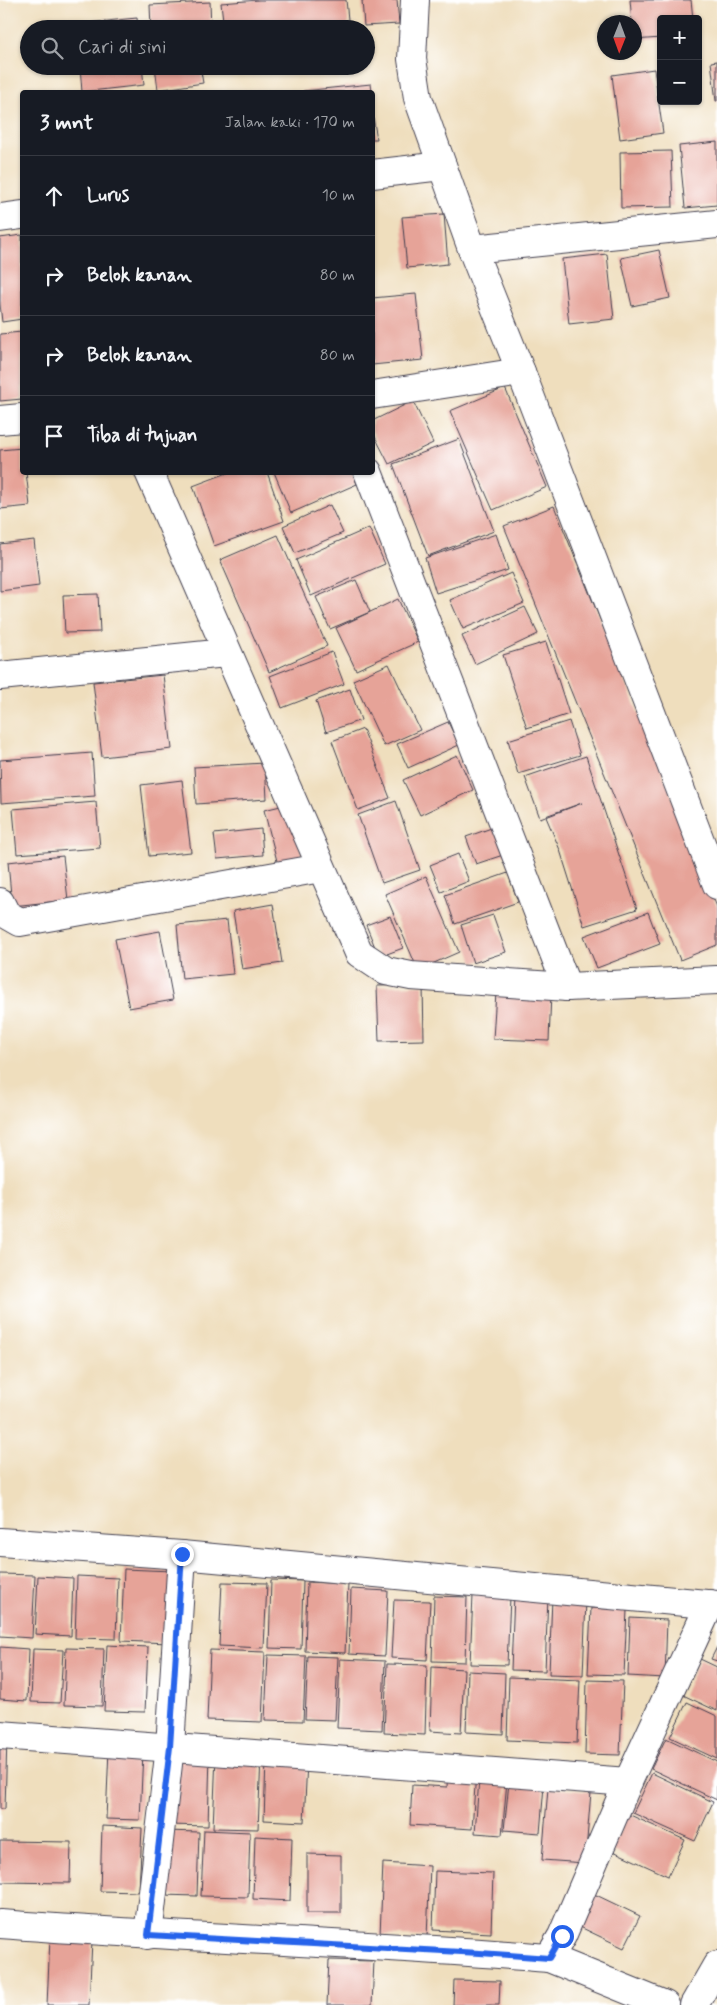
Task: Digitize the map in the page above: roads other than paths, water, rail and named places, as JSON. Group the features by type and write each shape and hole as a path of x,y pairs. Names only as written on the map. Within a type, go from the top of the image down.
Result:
{"street":[{"path":"414,0 412,59 418,98 472,249 522,372 714,871"},
{"path":"375,174 442,166"},
{"path":"0,218 20,216"},
{"path":"472,249 717,224"},
{"path":"375,395 522,372"},
{"path":"0,420 20,418"},
{"path":"150,475 226,653 359,953 386,971 411,976 566,987 717,980"},
{"path":"369,475 566,987"},
{"path":"0,676 226,653"},
{"path":"0,902 6,914 20,922 321,868"},
{"path":"0,1542 182,1554 713,1604 628,1782 562,1936 549,1958"},
{"path":"148,1935 170,1747 182,1554"},
{"path":"0,1734 628,1782"},
{"path":"0,1924 148,1935 549,1958 665,2005"},
{"path":"694,2005 717,1965"}]}
